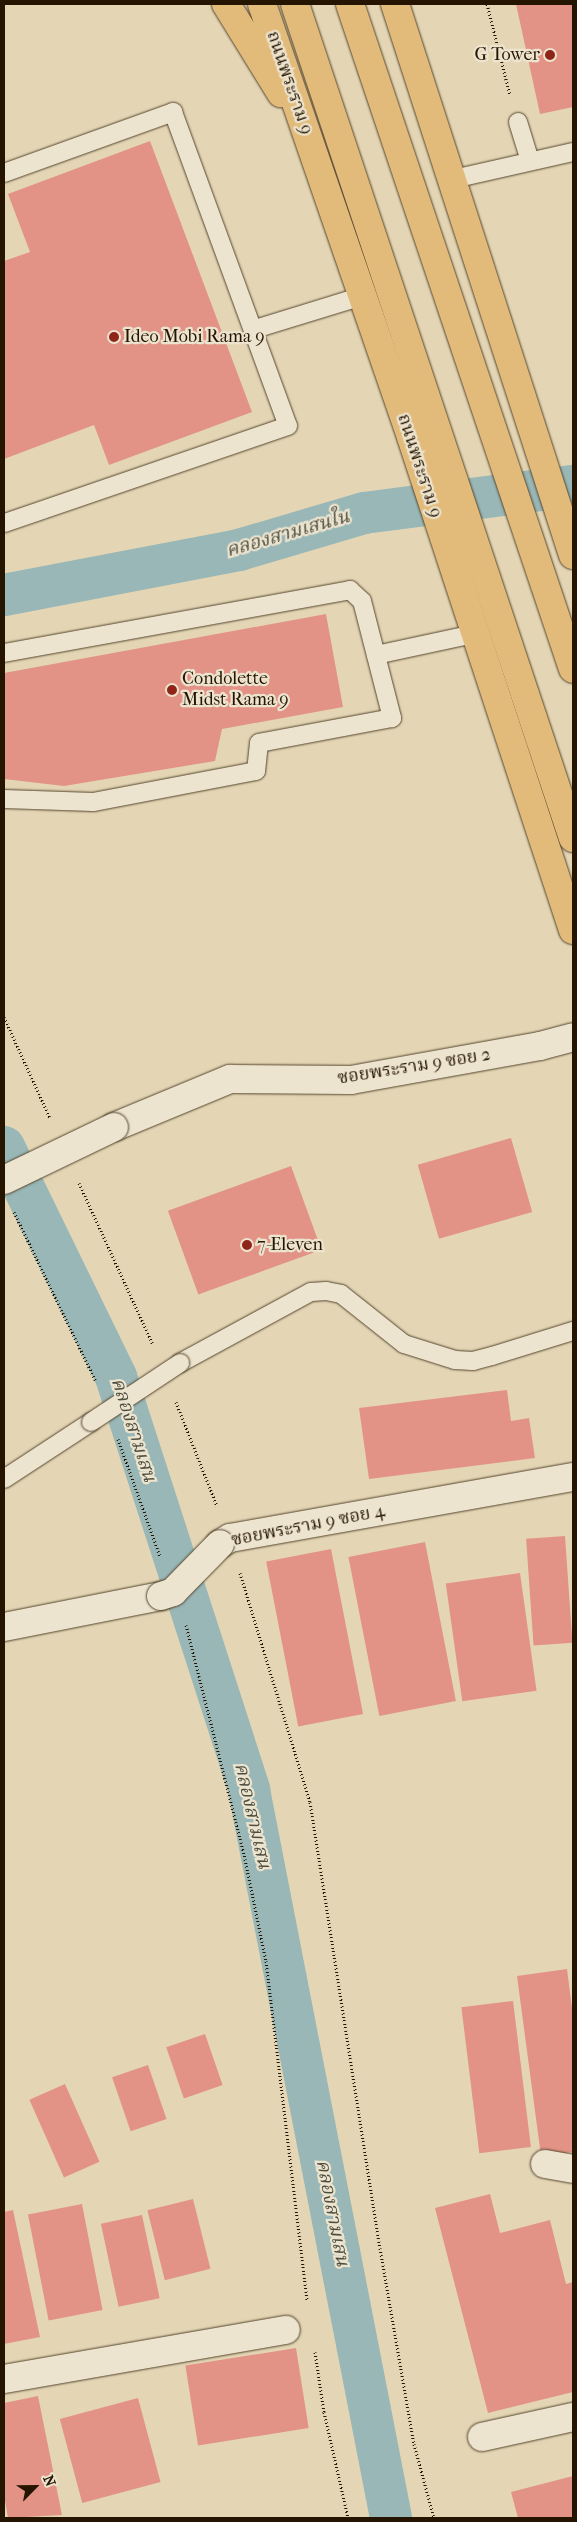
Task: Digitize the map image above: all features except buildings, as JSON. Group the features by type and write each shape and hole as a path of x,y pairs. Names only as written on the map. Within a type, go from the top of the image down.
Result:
{"main road":[{"path":"226,4 309,139"},
{"name":"ถนนพระราม 9","path":"262,4 411,438 449,560 573,930"},
{"name":"ถนนพระราม 9","path":"295,4 573,838"},
{"path":"350,4 573,669"},
{"path":"395,4 449,180 572,551"}],"street":[{"name":"ซอยพระราม 9 ซอย 2","path":"4,1180 114,1127 230,1079 351,1080 540,1046 573,1037"},
{"name":"ซอยพระราม 9 ซอย 4","path":"4,1627 173,1592 220,1544 230,1538 573,1477"},
{"path":"546,2164 573,2169"},
{"path":"4,2379 286,2330"},
{"path":"482,2437 573,2417"}],"lane":[{"path":"4,173 173,112 288,426 4,523"},
{"path":"518,122 530,161"},
{"path":"449,180 573,152"},
{"path":"254,329 362,296"},
{"path":"4,653 350,590 362,601 392,718 258,743 256,771 93,802 4,799"},
{"path":"376,655 474,634"},
{"path":"4,1479 180,1363 311,1292 326,1290 341,1294 404,1344 455,1360 473,1361 573,1331"}],"path":[{"path":"486,4 518,122"},
{"path":"4,1017 52,1124"},
{"path":"87,1199 146,1331"},
{"path":"24,1231 78,1344"},
{"path":"181,1414 218,1509"},
{"path":"129,1471 162,1561"},
{"path":"240,1573 310,1802 383,2267 414,2444 434,2518"},
{"path":"185,1619 245,1859 266,1961 308,2308"},
{"path":"314,2346 324,2412 348,2518"}],"waterway":[{"name":"คลองสามเสนใน","path":"4,595 239,550 364,513 573,486"},
{"name":"คลองสามเสน","path":"4,1147 116,1377 249,1790 391,2518"}],"place":[{"name":"G Tower","path":"550,55"},
{"name":"Ideo Mobi Rama 9","path":"114,337"},
{"name":"Condolette Midst Rama 9","path":"172,690"},
{"name":"7-Eleven","path":"247,1245"}]}
